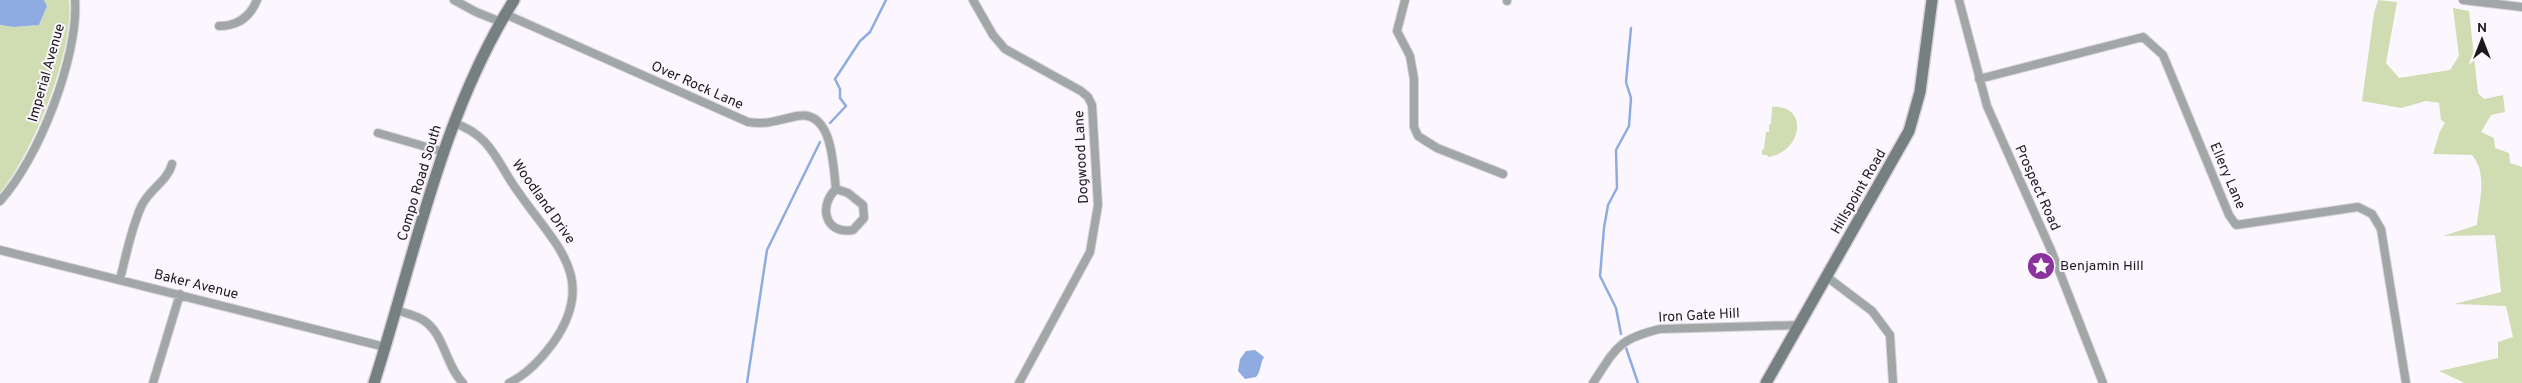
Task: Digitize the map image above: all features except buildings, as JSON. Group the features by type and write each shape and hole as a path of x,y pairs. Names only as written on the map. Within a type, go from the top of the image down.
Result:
{"street":[{"name":"Imperial Avenue","path":"0,201 27,164 47,123 71,39 75,0"},
{"path":"219,26 230,26 241,22 253,12 258,0"},
{"path":"454,0 476,12 503,18"},
{"name":"Compo Road South","path":"374,383 454,123 503,18 514,0"},
{"name":"Dogwood Lane","path":"973,0 993,35 1005,49 1081,91 1088,97 1092,105 1098,206 1090,252 1019,383"},
{"path":"1405,0 1397,31 1410,56 1414,86 1414,127 1418,136 1437,148 1503,174"},
{"name":"Hillspoint Road","path":"1766,383 1894,161 1912,123 1925,62 1932,0"},
{"name":"Prospect Road","path":"1959,0 1987,106 2051,250 2103,383"},
{"path":"2463,0 2522,7"},
{"name":"Over Rock Lane","path":"503,18 748,122 768,124 797,116 810,117 821,124 828,136 836,189"},
{"name":"Ellery Lane","path":"1979,79 2143,37 2163,55 2229,215 2236,224 2358,207 2372,214 2382,229 2406,383"},
{"name":"Woodland Drive","path":"454,123 477,134 494,150 518,193 562,250 573,278 572,306 558,336 546,352 519,378 509,383"},
{"path":"378,134 444,152"},
{"path":"120,279 140,208 149,192 170,172 172,164"},
{"path":"836,189 848,193 863,205 864,218 853,230 842,231 836,229 824,212 826,201 836,189"},
{"name":"Baker Avenue","path":"0,250 385,347"},
{"path":"1827,278 1872,311 1890,335 1893,383"},
{"path":"153,383 180,294"},
{"path":"396,310 421,319 431,326 451,367 463,383"},
{"name":"Iron Gate Hill","path":"1593,383 1613,353 1626,340 1639,334 1660,329 1800,325"}],"green space":[{"path":"44,0 69,0 69,21 65,46 49,101 25,154 0,193 0,25 14,27 39,25 47,6"},
{"path":"2378,0 2397,2 2386,63 2399,78 2450,70 2459,56 2453,8 2469,11 2478,93 2484,99 2503,95 2505,112 2491,115 2481,132 2494,138 2495,148 2509,153 2510,163 2522,167 2522,383 2465,383 2439,371 2498,358 2498,342 2513,337 2506,306 2454,304 2501,292 2495,235 2443,236 2477,225 2481,197 2481,179 2477,162 2472,155 2433,154 2440,131 2445,123 2441,120 2439,103 2426,101 2401,108 2362,101 2374,13"},
{"path":"1772,107 1784,108 1792,113 1796,120 1797,129 1794,139 1788,147 1779,154 1768,157 1767,155 1762,155 1762,150 1764,149 1766,132 1769,132 1769,125 1771,124"}],"water":[{"path":"0,0 44,0 47,6 39,25 14,27 0,25"},
{"path":"1255,350 1264,357 1259,373 1256,377 1245,379 1238,371 1240,359 1246,351"}],"waterway":[{"path":"830,123 846,106 840,98 840,89 835,79 860,41 870,32 886,0"},
{"path":"1621,334 1616,308 1600,276 1608,205 1617,188 1616,150 1629,126 1631,98 1626,82 1631,28"},
{"path":"747,383 767,250 820,142"},
{"path":"1625,345 1638,383"}],"place":[{"name":"Benjamin Hill","path":"2041,266"}]}
